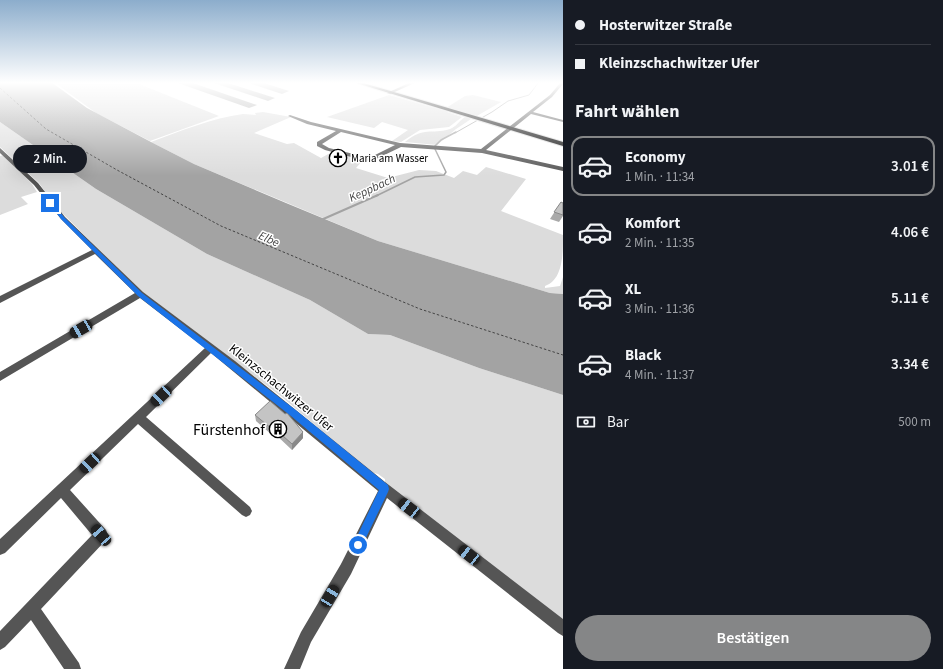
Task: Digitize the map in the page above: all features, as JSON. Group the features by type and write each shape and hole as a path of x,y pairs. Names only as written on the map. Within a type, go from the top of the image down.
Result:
{"main road":[{"path":"459,113 563,144"}],"street":[{"path":"482,151 531,113"},
{"path":"532,113 563,121"},
{"path":"290,116 340,131 400,144 482,151 563,169"},
{"path":"340,131 319,143 319,145 327,149 366,159 378,156 400,144"},
{"name":"Kleinzschachwitzer Ufer","path":"0,150 36,184 53,207 140,294 294,413 385,489 563,628"},
{"path":"0,300 96,251"},
{"path":"0,378 140,294"},
{"path":"0,548 210,348"},
{"path":"138,417 246,511"},
{"path":"292,669 306,637 346,569 385,489"},
{"path":"0,642 101,535 62,490"},
{"path":"32,608 69,663"}],"shaded area":[{"path":"96,113 212,113 219,116 150,141"},
{"path":"255,113 270,113 291,117 254,133 287,144 294,143 321,158 332,152 363,160 356,168 388,178 419,170 436,171 454,178 463,171 477,175 486,167 526,179 501,211 563,235 563,250 559,272 551,283 545,286 545,288 560,286 563,277 563,294 550,293 378,241 194,164 151,142 197,125 231,116 243,114 256,115"},
{"path":"338,113 451,113 462,117 449,127 420,130 401,142 392,141 408,130 382,122 374,128 327,117"},
{"path":"463,113 482,113 475,117"},
{"path":"465,117 471,119 437,145 405,142 423,132 443,131 450,129"},
{"path":"0,122 96,189 207,254 310,300 368,334 390,335 479,368 563,395 563,623 385,485 385,479 378,474 370,472 282,397 142,292 56,207 39,183 0,147"},
{"path":"4,155 32,184 37,192 21,197 28,204 0,215 0,156"}],"water":[{"name":"Elbe","path":"0,113 97,113 194,164 378,241 550,293 563,294 563,395 479,368 390,335 368,334 310,300 207,254 96,189 0,122"}],"building":[{"path":"561,202 563,203 563,215 554,212"},
{"name":"Fürstenhof","path":"270,401 285,414 287,413 303,432 292,444 273,427 272,429 255,415"}],"waterway":[{"name":"Keppbach","path":"455,133 490,113"},
{"name":"Keppbach","path":"376,196 415,177 444,175 446,172 434,147 441,140 456,132"},
{"name":"Keppbach","path":"321,220 378,195"}],"ferry route":[{"path":"28,113 46,129 117,170 221,226 420,309 563,355"}],"place":[{"name":"Maria am Wasser","path":"338,158"},
{"name":"Fürstenhof","path":"278,429"}],"route":[{"path":"50,203 63,218 140,294 294,413 385,489 358,545"}]}
